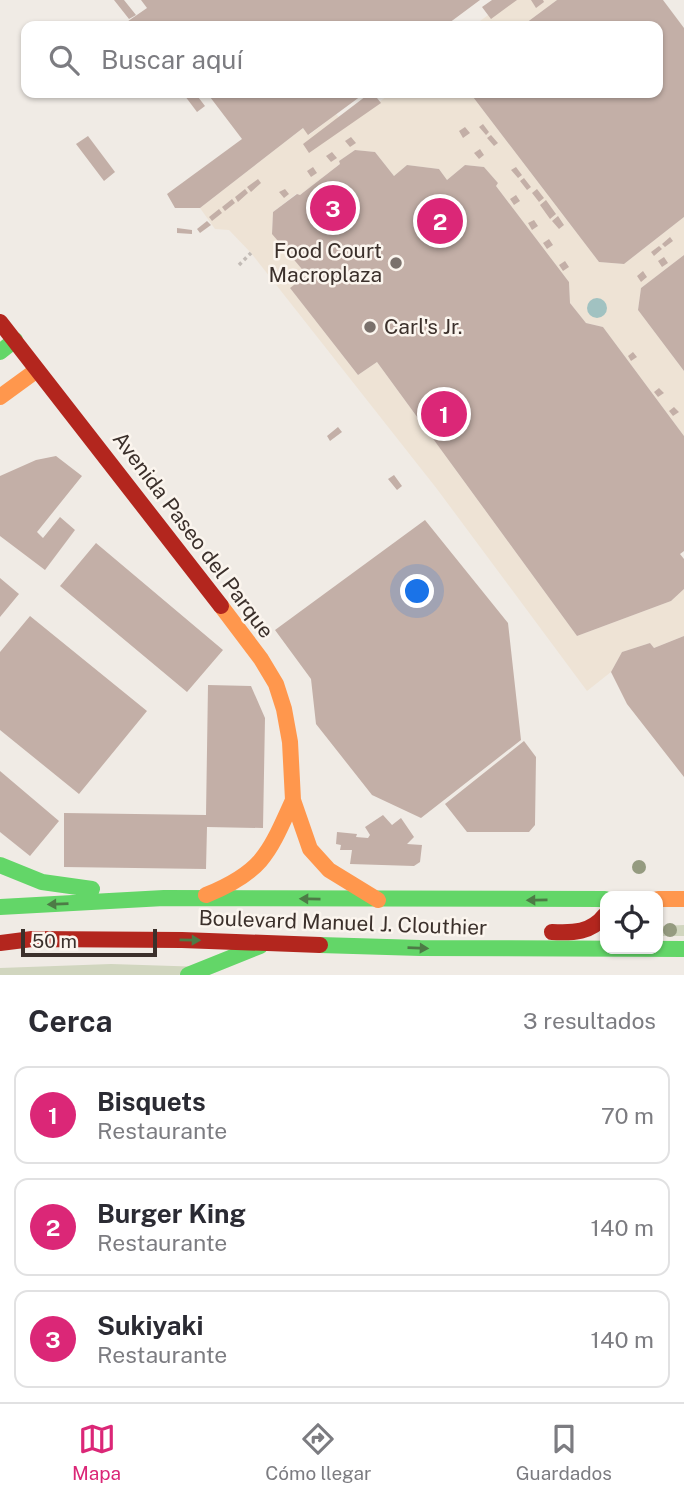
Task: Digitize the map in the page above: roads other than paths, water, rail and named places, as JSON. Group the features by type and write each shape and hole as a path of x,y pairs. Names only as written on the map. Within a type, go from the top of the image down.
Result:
{"main road":[{"name":"Avenida Paseo del Parque","path":"0,322 226,611 276,684 290,742 293,800 310,849 318,861 340,878 378,900"},
{"path":"0,352 15,340"},
{"path":"0,397 37,370"},
{"name":"Avenida Paseo del Parque","path":"198,898 234,885 261,864 293,800"},
{"path":"0,865 42,882 164,898"},
{"name":"Boulevard Manuel J. Clouthier","path":"0,907 164,898 600,899"},
{"path":"663,899 684,899"},
{"path":"539,932 581,932 600,923"},
{"path":"188,975 267,942 310,928"},
{"name":"Boulevard Manuel J. Clouthier","path":"0,943 58,939 600,950"},
{"name":"Boulevard Manuel J. Clouthier","path":"663,950 684,949"},
{"path":"663,952 684,958"}],"water":[{"path":"597,298 604,301 607,308 604,315 597,318 590,315 587,308 590,301"}],"place":[{"name":"Sukiyaki","path":"333,208"},
{"name":"Burger King","path":"440,221"},
{"name":"Food Court Macroplaza","path":"396,263"},
{"name":"Carl's Jr.","path":"370,327"},
{"name":"Bisquets","path":"444,414"}]}
